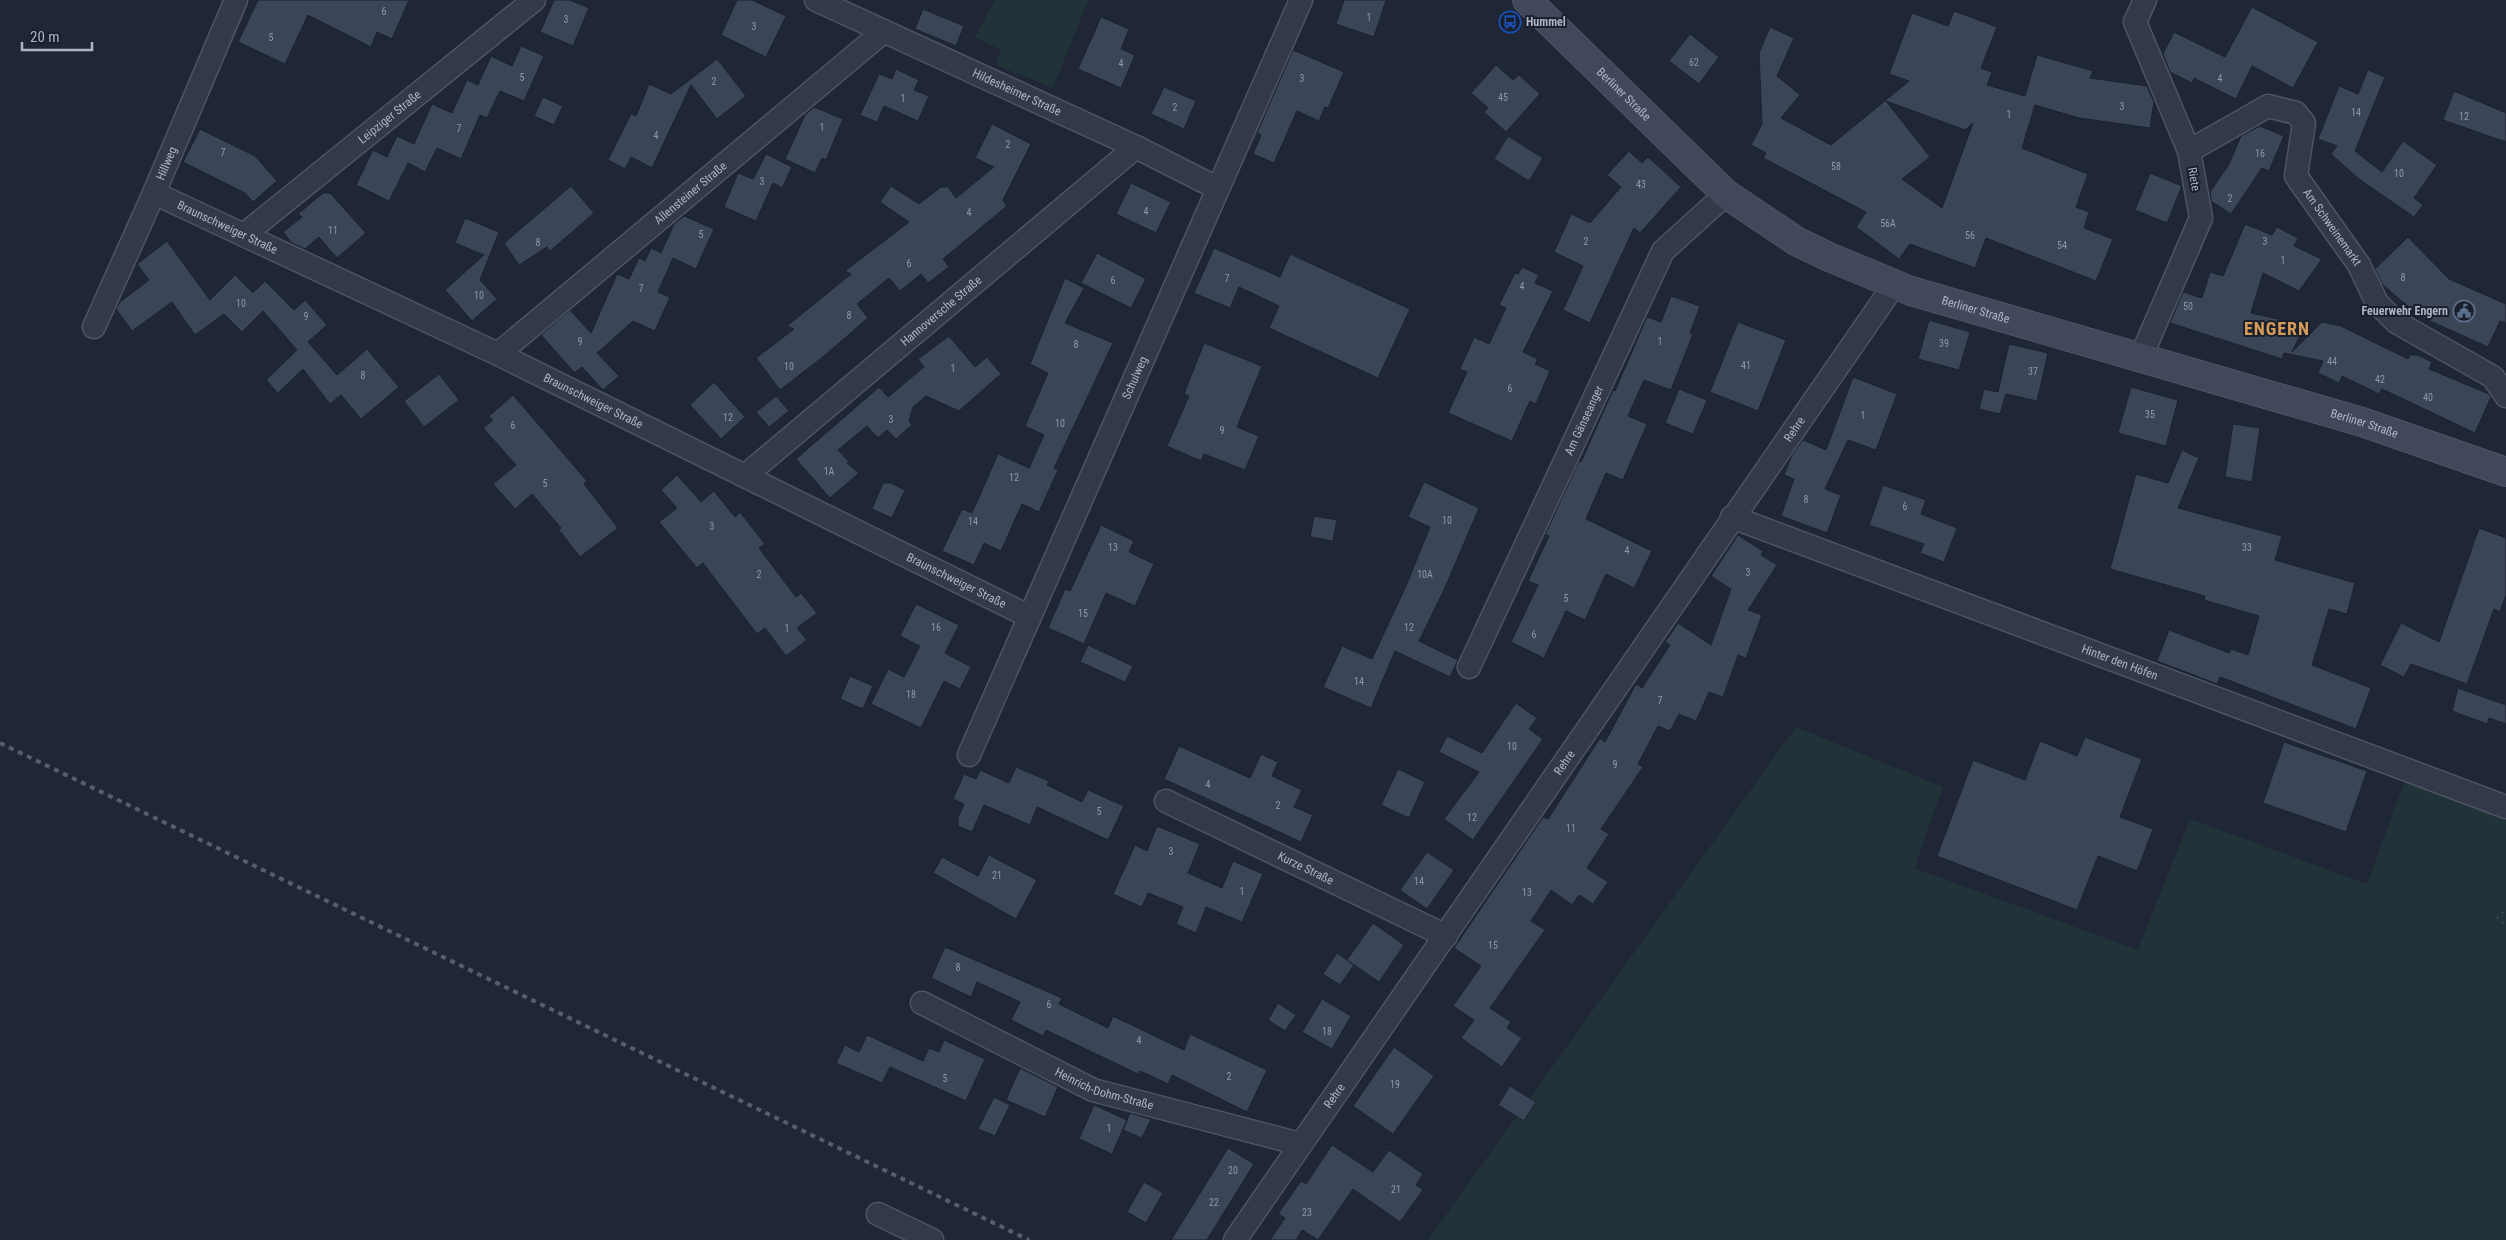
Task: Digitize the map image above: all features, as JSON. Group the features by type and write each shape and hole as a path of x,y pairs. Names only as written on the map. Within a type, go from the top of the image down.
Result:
{"main road":[{"name":"Berliner Straße","path":"1527,0 1726,194 1796,241 1894,285 2362,422 2505,470"}],"street":[{"name":"Hillweg","path":"94,327 154,193 236,0"},
{"name":"Leipziger Straße","path":"245,234 534,0"},
{"name":"Hildesheimer Straße","path":"816,0 1136,147 1217,188"},
{"name":"Schulweg","path":"968,755 1301,0"},
{"name":"Riete","path":"2140,358 2200,218 2189,151 2135,22 2144,0"},
{"name":"Allensteiner Straße","path":"498,354 883,32"},
{"name":"Am Schweinemarkt","path":"2189,151 2268,106 2296,112 2304,123 2296,176 2359,264 2377,303 2396,322 2493,377 2506,396"},
{"name":"Hannoversche Straße","path":"746,475 1136,147"},
{"name":"Braunschweiger Straße","path":"154,193 498,354 1030,617"},
{"name":"Am Gänseanger","path":"1469,666 1664,251 1726,194"},
{"name":"Rehre","path":"1235,1240 1446,936 1732,517 1894,285"},
{"name":"Hinter den Höfen","path":"1732,517 2506,807"},
{"name":"Kurze Straße","path":"1166,801 1446,936"},
{"name":"Heinrich-Dohm-Straße","path":"922,1003 1094,1090 1300,1144"},
{"path":"878,1214 932,1240"}],"shaded area":[{"path":"995,0 1088,0 1053,88 996,65 1001,50 975,37"},
{"path":"1796,727 1943,787 1914,868 2138,950 2190,819 2367,884 2406,778 2506,816 2506,898 2494,921 2506,927 2506,1240 1428,1240"},
{"path":"2506,898 2506,927 2494,921"}],"building":[{"path":"258,0 409,0 392,39 377,32 371,47 308,15 285,64 238,42"},
{"path":"554,0 570,0 589,8 573,46 540,32"},
{"path":"737,0 752,0 786,16 766,57 721,35"},
{"path":"1344,0 1386,0 1374,37 1336,24"},
{"path":"2252,7 2318,42 2293,88 2252,66 2236,99 2194,78 2192,83 2170,72 2163,54 2174,32 2225,57"},
{"path":"923,9 964,26 956,46 915,29"},
{"path":"1954,11 1997,27 1981,68 1992,72 1987,85 2025,96 2037,55 2093,71 2090,78 2147,86 2154,102 2150,128 2079,118 2035,105 2022,148 2088,174 2076,207 2089,212 2084,228 2113,239 2096,281 1986,238 1975,268 1910,244 1899,259 1856,227 1866,212 1763,158 1766,153 1751,145 1762,124 1759,53 1770,27 1794,38 1777,76 1800,95 1781,118 1831,145 1909,81 1889,74 1912,13 1948,26","holes":["1886,101 1965,130 1973,123 1942,208 1902,179 1930,157"]},
{"path":"1101,17 1129,29 1121,49 1135,55 1121,88 1078,69"},
{"path":"1690,34 1719,57 1699,84 1669,61"},
{"path":"521,46 544,56 524,101 500,91 487,118 480,115 461,159 437,148 425,172 408,163 389,201 356,185 373,150 387,157 397,136 414,144 432,104 452,113 467,80 478,85 491,56 512,66"},
{"path":"1293,50 1344,72 1328,108 1325,107 1319,121 1297,111 1274,163 1253,154 1261,135 1257,133"},
{"path":"717,59 746,96 717,119 691,85 652,168 631,157 625,169 608,160 631,114 636,116 649,84 671,94"},
{"path":"1496,65 1513,80 1519,75 1540,94 1506,132 1484,112 1488,108 1471,93"},
{"path":"896,69 919,80 914,90 929,96 918,121 884,106 877,122 860,115 879,74 892,79"},
{"path":"2368,70 2385,77 2355,151 2382,172 2403,141 2437,165 2414,198 2423,205 2414,217 2359,179 2331,154 2337,146 2318,139 2339,86 2358,94"},
{"path":"1164,87 1196,101 1184,129 1151,114"},
{"path":"2454,91 2506,113 2506,142 2443,120"},
{"path":"543,97 563,106 554,125 534,116"},
{"path":"814,107 843,119 826,160 822,158 815,173 785,159 805,115"},
{"path":"992,124 1031,144 1003,200 1007,206 943,259 949,267 928,283 921,274 900,291 889,278 857,304 868,318 824,356 780,390 756,358 794,329 787,326 851,274 845,271 909,222 880,202 891,186 919,204 941,187 948,187 956,198 994,167 975,158"},
{"path":"2260,126 2284,136 2269,171 2262,168 2231,214 2211,201 2210,192 2229,164 2241,136"},
{"path":"200,129 255,156 277,181 253,202 245,193 183,162"},
{"path":"1508,136 1543,158 1529,181 1494,159"},
{"path":"1629,151 1642,163 1648,157 1681,187 1640,233 1634,228 1590,323 1563,310 1583,266 1554,252 1571,214 1590,223 1621,187 1607,175"},
{"path":"766,154 792,167 782,188 773,183 756,221 724,207 738,173 753,179"},
{"path":"2150,173 2182,186 2167,223 2135,210"},
{"path":"1131,183 1171,202 1156,233 1116,214"},
{"path":"571,186 594,213 550,251 547,247 519,265 504,243"},
{"path":"323,193 330,193 366,233 337,258 319,237 305,249 292,243 283,232 302,217 298,214"},
{"path":"684,216 714,229 696,269 673,258 658,292 670,297 655,331 633,321 597,353 619,376 603,390 582,367 573,374 574,372 541,335 570,310 591,333 617,274 629,279 639,258 645,261 651,248 661,253 674,224"},
{"path":"465,218 499,232 480,280 497,299 472,321 445,290 484,255 455,243"},
{"path":"2245,224 2272,235 2277,227 2298,238 2294,246 2322,259 2299,291 2263,273 2251,313 2305,325 2292,352 2322,322 2341,326 2408,359 2410,355 2418,355 2432,362 2429,369 2489,394 2491,397 2475,433 2382,389 2379,394 2342,376 2339,383 2318,373 2323,361 2284,353 2282,359 2170,323 2183,292 2202,298 2210,272 2223,276"},
{"path":"2408,237 2449,279 2506,304 2506,323 2500,321 2488,347 2419,316 2382,284 2375,269"},
{"path":"167,241 210,300 235,275 253,293 265,281 294,310 305,300 327,325 308,342 337,375 367,349 399,387 361,419 341,395 330,404 303,369 278,393 266,380 297,350 263,311 242,332 224,314 195,335 172,302 132,331 116,309 120,302 149,280 137,264"},
{"path":"1214,248 1280,277 1290,254 1410,309 1378,378 1269,328 1279,306 1239,287 1230,308 1194,293"},
{"path":"1097,253 1146,279 1131,308 1081,283"},
{"path":"1522,267 1539,275 1535,283 1553,291 1523,352 1538,359 1535,364 1550,371 1536,404 1530,401 1512,441 1448,413 1467,372 1460,369 1474,337 1489,344 1506,308 1499,305 1515,273 1518,274"},
{"path":"1065,278 1084,288 1065,323 1113,343 1054,468 1058,470 1039,512 1022,504 1001,551 984,543 974,565 942,551 962,509 972,513 998,454 1029,468 1044,435 1025,426 1048,373 1030,364"},
{"path":"1671,296 1700,306 1690,333 1693,334 1671,390 1644,380 1628,416 1647,424 1623,480 1606,473 1586,519 1652,551 1634,588 1606,574 1585,620 1566,611 1544,658 1511,642 1538,585 1528,581 1549,536 1545,535 1579,461 1581,462 1613,390 1615,391 1647,317 1661,322"},
{"path":"1929,320 1970,332 1959,370 1918,359"},
{"path":"1738,322 1786,340 1758,411 1710,392"},
{"path":"949,336 975,367 987,357 1001,374 959,411 926,396 913,407 909,421 912,425 896,439 887,430 878,438 867,426 838,450 849,462 847,463 859,473 830,498 796,459 879,387 888,397 924,367 918,359"},
{"path":"1204,343 1262,366 1237,427 1259,436 1245,470 1204,454 1201,461 1167,446 1189,396 1184,394"},
{"path":"2009,344 2048,353 2037,401 2006,394 2000,414 1979,409 1984,389 1998,392"},
{"path":"439,374 459,400 424,427 404,401"},
{"path":"1853,377 1897,394 1876,450 1848,440 1825,489 1841,495 1827,533 1781,516 1794,479 1784,475 1792,455 1803,440 1826,450"},
{"path":"714,382 745,417 721,439 690,405"},
{"path":"2131,387 2178,400 2166,446 2118,433"},
{"path":"1679,389 1707,400 1693,434 1665,423"},
{"path":"513,395 587,481 584,484 618,528 580,557 559,530 561,528 532,494 515,509 493,484 516,465 483,428 493,420 489,416"},
{"path":"776,396 789,411 769,427 756,412"},
{"path":"2233,424 2260,428 2252,482 2225,477"},
{"path":"2182,450 2199,458 2178,508 2282,536 2275,560 2355,583 2347,614 2329,609 2312,665 2371,688 2356,729 2220,677 2217,684 2157,661 2169,630 2229,653 2231,649 2248,655 2259,616 2204,600 2205,596 2110,569 2136,474 2168,483"},
{"path":"677,475 701,502 714,491 735,517 740,512 765,544 759,548 796,597 801,593 817,613 797,628 807,640 786,656 765,628 757,634 703,563 697,568 659,522 677,508 661,490"},
{"path":"1424,482 1479,508 1444,590 1419,641 1458,660 1450,677 1395,651 1371,708 1323,687 1342,646 1372,659 1406,586 1430,527 1408,517"},
{"path":"883,483 891,483 905,490 892,518 872,509"},
{"path":"1883,485 1926,500 1921,514 1957,528 1944,562 1920,553 1924,544 1869,525"},
{"path":"1314,516 1337,520 1333,541 1310,537"},
{"path":"1101,525 1134,541 1129,552 1154,564 1135,606 1106,593 1084,644 1048,628 1065,589 1070,591"},
{"path":"2479,528 2506,538 2506,595 2500,612 2494,609 2467,684 2411,664 2404,677 2380,665 2401,623 2439,642"},
{"path":"1738,535 1763,551 1761,555 1777,565 1748,610 1762,615 1746,658 1738,655 1723,697 1709,692 1696,721 1679,714 1670,731 1658,726 1638,764 1643,767 1601,829 1609,834 1587,868 1608,882 1593,904 1579,895 1572,905 1551,890 1531,921 1545,930 1490,1008 1511,1022 1507,1028 1522,1038 1502,1067 1461,1038 1474,1020 1453,1006 1481,966 1454,948 1543,817 1548,819 1600,738 1605,742 1636,684 1642,688 1670,645 1665,642 1678,623 1711,645 1731,589 1711,576"},
{"path":"916,604 959,625 945,653 971,667 960,689 944,681 921,728 871,704 888,669 904,677 920,646 900,636"},
{"path":"1088,645 1133,666 1125,682 1080,662"},
{"path":"850,676 873,686 863,709 840,699"},
{"path":"2458,688 2506,705 2506,724 2489,718 2487,724 2452,711"},
{"path":"1516,703 1537,718 1529,729 1543,739 1473,840 1444,819 1479,772 1439,752 1447,736 1482,753"},
{"path":"2085,737 2142,759 2120,817 2153,829 2137,871 2098,856 2077,910 1937,856 1973,760 2025,780 2040,741 2077,756"},
{"path":"2284,742 2367,771 2346,832 2263,803"},
{"path":"1179,746 1250,778 1261,754 1278,762 1272,776 1302,790 1294,807 1313,815 1301,842 1164,779"},
{"path":"1016,767 1049,781 1047,785 1082,802 1088,790 1124,806 1108,840 1037,807 1030,825 984,805 972,832 958,826 958,818 964,804 953,799 964,774 976,779 980,770 1009,783"},
{"path":"1398,769 1425,782 1409,818 1381,805"},
{"path":"1157,826 1200,844 1188,873 1222,888 1233,861 1263,874 1242,922 1206,907 1196,933 1176,924 1183,907 1148,893 1142,907 1113,894 1135,845 1147,851"},
{"path":"1427,852 1454,870 1427,909 1400,890"},
{"path":"989,855 1037,880 1016,919 933,873 942,857 978,876"},
{"path":"1373,923 1404,945 1379,982 1347,960"},
{"path":"945,947 1062,998 1059,1004 1108,1028 1113,1016 1184,1050 1190,1034 1267,1070 1247,1112 1172,1075 1168,1084 1140,1071 1138,1074 1046,1030 1043,1036 1011,1020 1020,1002 977,982 971,997 931,978"},
{"path":"1337,953 1354,965 1340,985 1323,974"},
{"path":"1322,999 1351,1016 1332,1049 1302,1032"},
{"path":"1278,1003 1296,1015 1285,1031 1268,1020"},
{"path":"867,1035 923,1061 929,1048 939,1052 944,1040 985,1059 966,1101 890,1067 882,1083 836,1063 845,1045 859,1052"},
{"path":"1394,1047 1434,1076 1393,1134 1353,1106"},
{"path":"1020,1068 1058,1087 1045,1117 1006,1100"},
{"path":"1510,1086 1536,1102 1524,1121 1498,1105"},
{"path":"994,1097 1010,1105 995,1136 978,1129"},
{"path":"1094,1105 1127,1120 1112,1154 1079,1139"},
{"path":"1130,1113 1151,1119 1142,1138 1123,1130"},
{"path":"1332,1145 1373,1172 1389,1150 1423,1174 1416,1185 1423,1190 1400,1222 1353,1189 1318,1240 1302,1230 1296,1240 1270,1240 1285,1218 1278,1214 1301,1181 1306,1184"},
{"path":"1228,1148 1254,1164 1207,1240 1171,1240"},
{"path":"1144,1182 1163,1193 1146,1223 1127,1212"}],"railway":[{"path":"0,743 1029,1240"}],"place":[{"name":"Hummel","path":"1510,22"},
{"name":"Feuerwehr Engern","path":"2464,311"}],"district":[{"name":"ENGERN","path":"2277,329"}]}
